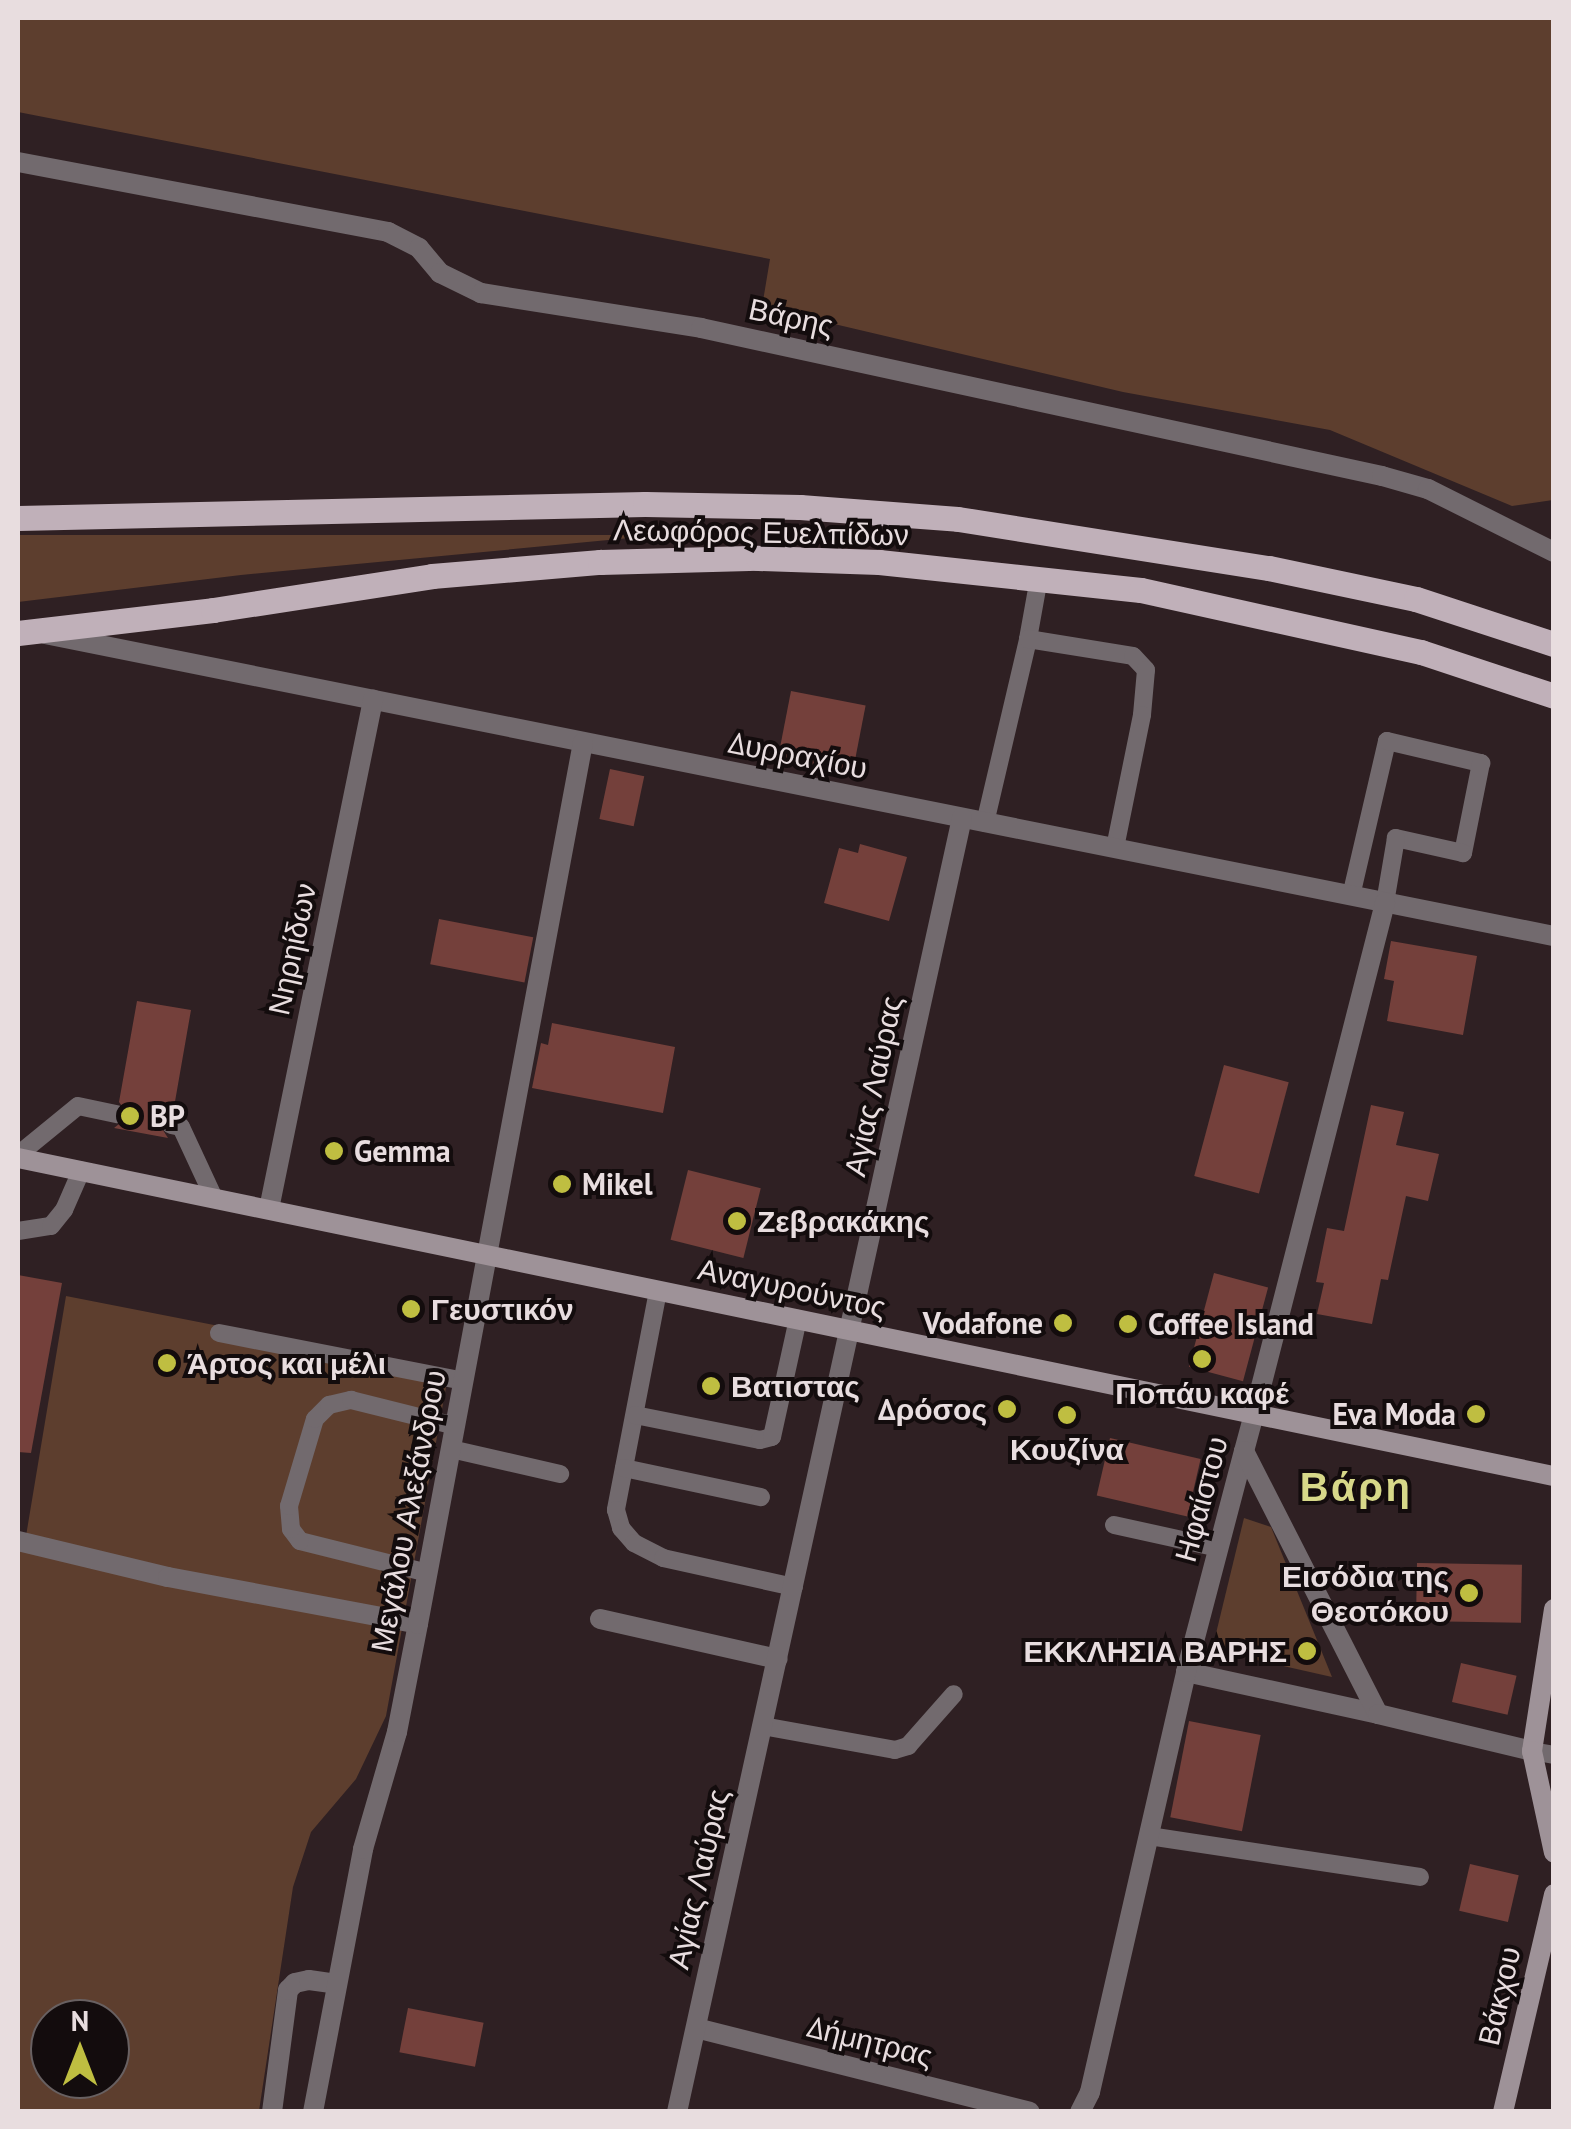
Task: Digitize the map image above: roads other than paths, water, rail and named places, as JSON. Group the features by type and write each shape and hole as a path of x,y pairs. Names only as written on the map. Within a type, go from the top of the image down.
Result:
{"main road":[{"name":"Λεωφόρος Ευελπίδων","path":"18,518 645,504 800,508 958,519 1106,539 1416,599 1554,644"},
{"name":"Λεωφόρος Ευελπίδων","path":"24,632 213,610 432,576 600,562 758,558 879,562 1141,590 1421,652 1554,696"},
{"name":"Αναγυρούντος","path":"18,1157 1554,1476"},
{"path":"1554,1610 1532,1751 1554,1853"},
{"name":"Βάκχου","path":"1502,2112 1554,1894"}],"street":[{"name":"Βάρης","path":"18,162 388,232 419,248 440,274 481,293 701,328 1353,468 1428,489 1554,552"},
{"name":"Δυρραχίου","path":"24,632 1554,936"},
{"name":"Νηρηίδων","path":"269,1210 373,700"},
{"name":"Μεγάλου Αλεξάνδρου","path":"313,2112 363,1849 397,1732 583,742"},
{"name":"Αγίας Λαύρας","path":"677,2112 962,818"},
{"name":"Ηφαίστου","path":"1080,2112 1090,2092 1186,1672 1384,903"},
{"path":"1244,1451 1378,1714"},
{"path":"18,1542 168,1577 418,1624"},
{"path":"600,1619 778,1659"},
{"path":"1186,1672 1532,1751"},
{"path":"272,2112 288,1990 294,1982 309,1980 337,1984"},
{"name":"Δήμητρας","path":"696,2028 1030,2112"}],"lane":[{"path":"985,823 1039,578"},
{"path":"1028,639 1133,656 1146,670 1142,714 1116,848"},
{"path":"1351,896 1387,742 1481,763 1463,853 1396,838 1384,903"},
{"path":"18,1157 78,1106 117,1114"},
{"path":"171,1125 181,1127 214,1198"},
{"path":"18,1231 51,1226 64,1210 82,1171"},
{"path":"658,1291 616,1510 621,1528 634,1543 662,1558 794,1587"},
{"path":"635,1415 760,1440 772,1437 798,1319"},
{"path":"218,1333 463,1381"},
{"path":"428,1573 300,1542 291,1529 289,1506 314,1420 329,1405 351,1400 455,1426"},
{"path":"451,1449 560,1474"},
{"path":"624,1468 761,1497"},
{"path":"1114,1525 1219,1548"},
{"path":"763,1726 895,1750 908,1746 954,1694"},
{"path":"1532,1751 1554,1755"},
{"path":"1149,1836 1420,1877"}],"place":[{"name":"BP","path":"130,1116"},
{"name":"Gemma","path":"334,1151"},
{"name":"Mikel","path":"562,1184"},
{"name":"Ζεβρακάκης","path":"737,1221"},
{"name":"Γευστικόν","path":"411,1309"},
{"name":"Vodafone","path":"1063,1323"},
{"name":"Coffee Island","path":"1128,1324"},
{"name":"Ποπάυ καφέ","path":"1202,1359"},
{"name":"Άρτος και μέλι","path":"167,1363"},
{"name":"Βατιστας","path":"711,1386"},
{"name":"Δρόσος","path":"1007,1409"},
{"name":"Eva Moda","path":"1476,1414"},
{"name":"Κουζίνα","path":"1067,1415"},
{"name":"Εισόδια της Θεοτόκου","path":"1469,1593"},
{"name":"ΕΚΚΛΗΣΙΑ ΒΑΡΗΣ","path":"1307,1651"}],"district":[{"name":"Βάρη","path":"1356,1486"}]}
